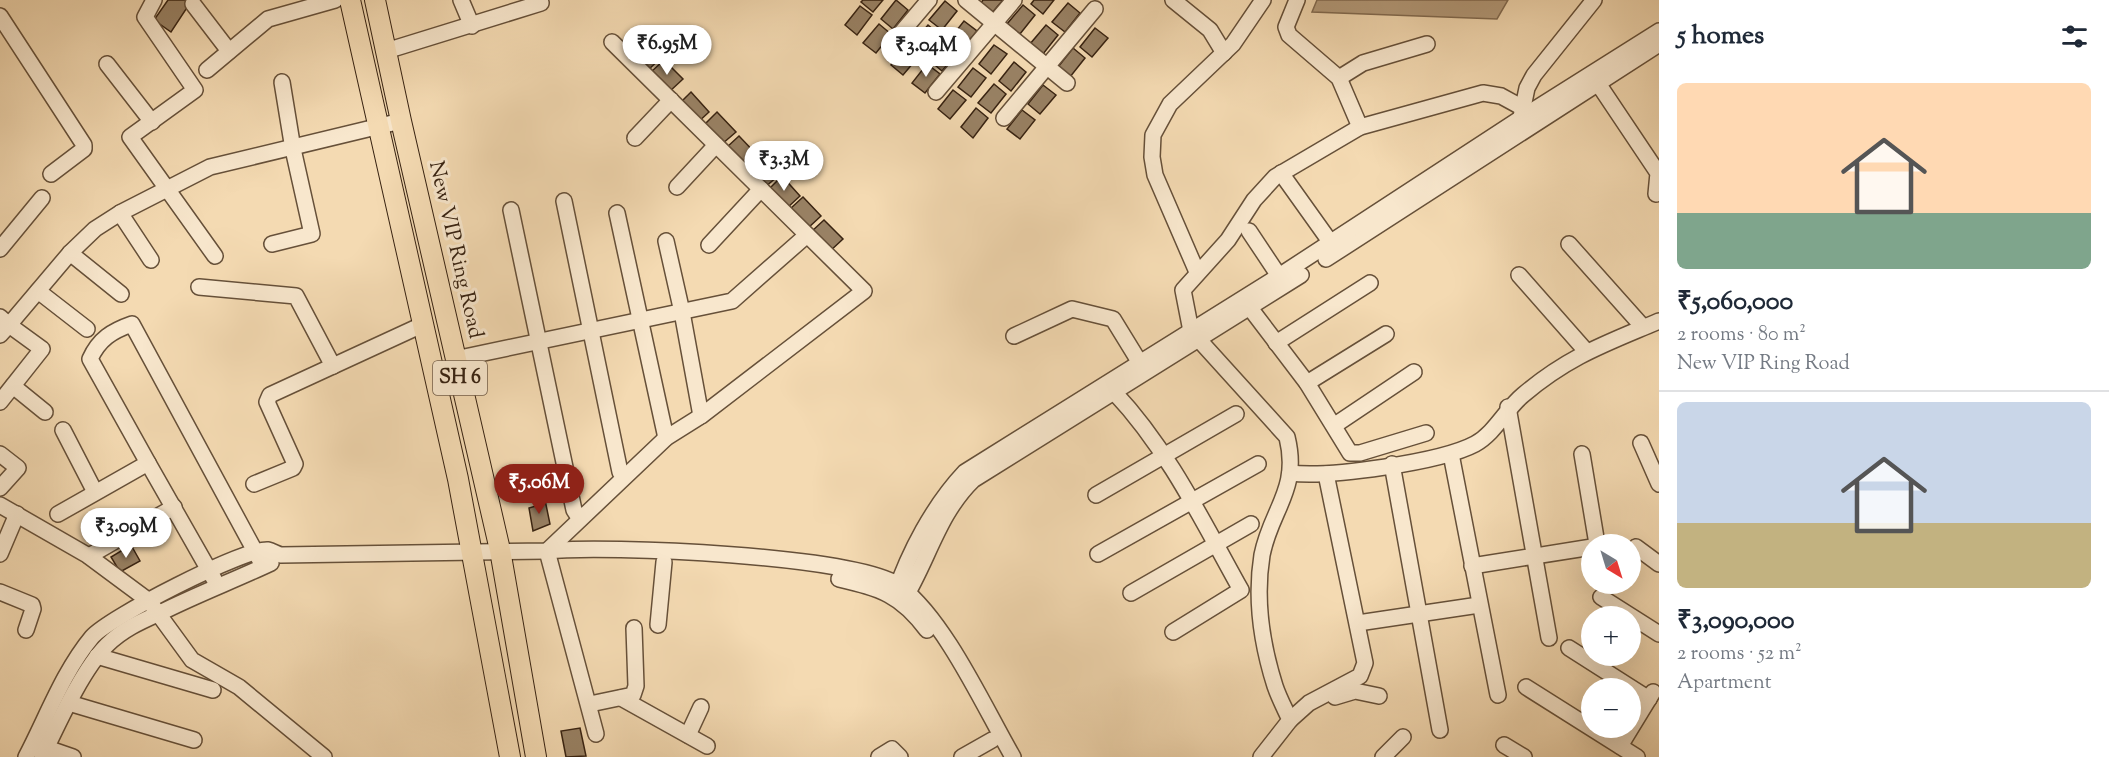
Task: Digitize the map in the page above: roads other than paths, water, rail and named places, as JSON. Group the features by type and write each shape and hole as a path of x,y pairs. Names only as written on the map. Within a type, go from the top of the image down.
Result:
{"main road":[{"name":"SH 6","path":"350,0 424,324 472,551 510,757"},
{"name":"New VIP Ring Road","path":"375,0 400,122 500,550 536,757"}],"street":[{"path":"154,0 144,17 195,90 130,137 215,256"},
{"path":"207,70 268,19 335,0"},
{"path":"460,0 472,26"},
{"path":"386,51 472,26 540,3 539,0"},
{"path":"890,46 929,0"},
{"path":"966,0 1067,83"},
{"path":"936,92 1014,0"},
{"path":"1173,0 1210,30 1224,53"},
{"path":"1197,272 1155,175 1153,135 1170,104 1224,53 1252,19 1263,0"},
{"path":"1297,0 1286,27 1289,35 1339,78 1360,127"},
{"path":"1522,113 1527,88 1534,75 1594,0"},
{"path":"193,4 229,51"},
{"path":"1004,118 1095,9"},
{"path":"0,16 84,145 84,149 51,174"},
{"path":"901,594 932,514 946,492 965,472 1140,363 1250,308 1595,79 1659,31"},
{"path":"547,551 666,438 701,416 864,291 612,42"},
{"path":"1339,78 1363,63 1427,44"},
{"path":"901,594 956,496 973,480 1114,392 1279,276 1522,113 1595,79 1659,44"},
{"path":"107,64 152,122"},
{"path":"1595,79 1658,173 1656,194"},
{"path":"272,244 312,234 293,149 282,82"},
{"path":"1290,720 1275,687 1260,620 1258,587 1263,553 1284,498 1290,473 1291,455 1287,437 1252,396 1194,336 1183,290 1228,240 1254,200 1281,173 1360,127 1483,93 1501,96 1522,113"},
{"path":"635,138 671,100"},
{"path":"0,402 42,349 3,326 95,229 120,213 210,167 400,122"},
{"path":"677,187 716,145"},
{"path":"1281,173 1331,243"},
{"path":"709,245 761,189"},
{"path":"0,249 42,198"},
{"path":"564,201 589,332 620,472 624,476"},
{"path":"511,210 574,510 580,519"},
{"path":"120,213 151,260"},
{"path":"617,213 666,438"},
{"path":"1249,231 1279,276"},
{"path":"455,359 732,301 807,235"},
{"path":"666,241 701,416"},
{"path":"1569,244 1643,327"},
{"path":"70,253 121,294"},
{"path":"1519,275 1586,351"},
{"path":"1276,343 1370,283"},
{"path":"199,287 296,296 333,366"},
{"path":"38,291 87,329"},
{"path":"1250,308 1307,383 1335,425 1350,453 1360,453 1426,433"},
{"path":"1014,336 1072,309 1113,319 1140,363"},
{"path":"1290,473 1326,474 1451,454 1477,443 1494,428 1508,407 1567,361 1659,321"},
{"path":"214,578 90,359 96,345 111,331 132,324 260,559"},
{"path":"254,484 293,468 295,464 267,399 424,324"},
{"path":"1307,383 1386,334"},
{"path":"1335,425 1414,372"},
{"path":"13,386 45,412"},
{"path":"1114,392 1136,416 1162,455 1241,590 1173,632"},
{"path":"1508,407 1549,638"},
{"path":"1096,495 1236,414"},
{"path":"63,430 96,492"},
{"path":"1641,443 1659,484"},
{"path":"0,453 18,468 0,488"},
{"path":"1451,454 1498,695"},
{"path":"1582,454 1595,534"},
{"path":"58,514 148,463"},
{"path":"1098,554 1258,464"},
{"path":"1392,464 1440,730"},
{"path":"1261,757 1290,720 1309,703 1360,676 1365,655 1326,474"},
{"path":"0,506 89,556 149,601 192,660 239,687 324,757"},
{"path":"89,556 174,507"},
{"path":"0,554 16,514"},
{"path":"1131,593 1251,524"},
{"path":"26,757 80,652 94,634 149,601 260,559 268,550 281,555 547,551 580,548 772,559 822,565 880,577 921,606 950,648 1013,757"},
{"path":"1472,566 1581,549"},
{"path":"547,551 579,557 773,568 820,575 901,594 942,652 1002,757"},
{"path":"547,551 590,704 596,734"},
{"path":"1641,551 1659,564"},
{"path":"658,625 664,562"},
{"path":"73,757 44,753 69,703 97,656 107,644 133,625 158,614 214,578"},
{"path":"0,592 32,605 33,609 26,630"},
{"path":"1601,597 1659,634"},
{"path":"1358,623 1479,605"},
{"path":"590,704 633,695 636,691 634,628"},
{"path":"1569,648 1655,692 1620,746"},
{"path":"97,656 213,690"},
{"path":"1526,687 1637,757"},
{"path":"1290,720 1344,694 1365,692 1379,696"},
{"path":"621,698 707,746"},
{"path":"69,703 194,740"},
{"path":"688,735 701,707"},
{"path":"1383,757 1404,737"},
{"path":"962,757 992,740"},
{"path":"1504,745 1524,757"},
{"path":"879,757 892,749 900,757"}]}
